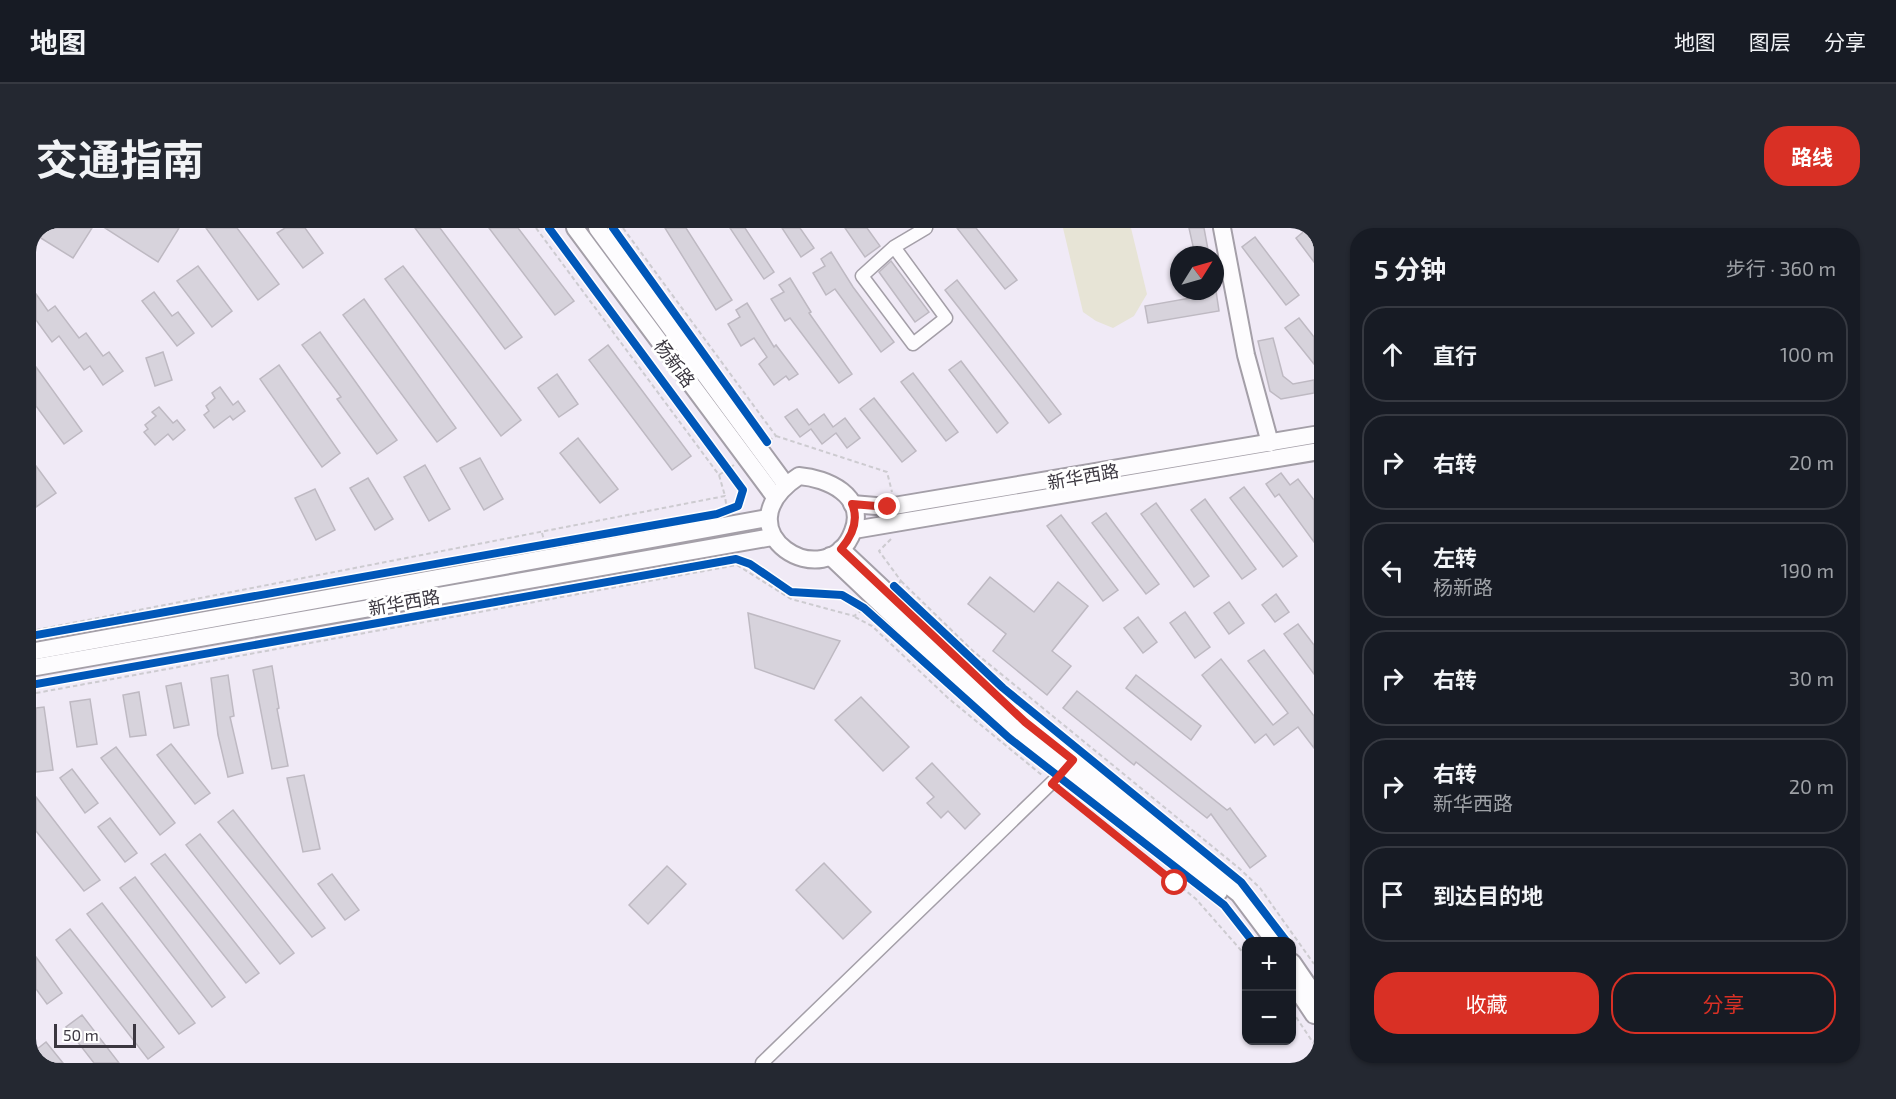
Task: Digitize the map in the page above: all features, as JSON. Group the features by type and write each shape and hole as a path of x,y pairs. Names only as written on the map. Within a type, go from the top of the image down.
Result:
{"main road":[{"name":"杨新路","path":"575,228 781,491"},
{"name":"杨新路","path":"597,228 781,491"},
{"path":"1222,228 1246,355 1270,443"},
{"name":"新华西路","path":"852,504 888,507 1314,435"},
{"name":"新华西路","path":"854,530 1314,452"},
{"path":"799,476 815,477 847,493 852,504 855,510 854,530 835,553 811,560 791,555 772,537 767,518 781,491 799,476"},
{"name":"新华西路","path":"36,651 725,516 767,518"},
{"name":"新华西路","path":"36,667 772,537"},
{"path":"835,553 1025,722 1062,774 1229,900 1261,937"},
{"path":"1062,774 1239,894 1271,937"},
{"path":"1296,968 1314,994"},
{"path":"1296,988 1314,1015"}],"street":[{"path":"894,247 946,318 913,345 862,276 894,247 926,228"},
{"path":"762,1063 1062,774"}],"path":[{"path":"536,228 719,475 724,496 725,516"},
{"path":"614,228 725,384"},
{"path":"760,432 767,442"},
{"path":"721,459 733,476"},
{"path":"36,630 724,496"},
{"path":"725,516 738,506"},
{"path":"533,548 556,544"},
{"path":"36,693 737,565 736,559"},
{"path":"36,684 736,559 750,564 791,592 801,592"},
{"path":"898,584 1003,688"},
{"path":"898,584 990,665 1240,869 1260,888 1314,964"},
{"path":"36,635 264,596"},
{"path":"857,604 881,622 946,683"},
{"path":"854,616 872,626 948,698 1062,774 1196,899 1242,951"},
{"path":"970,704 1062,774 1109,817"},
{"path":"1233,876 1248,891"},
{"path":"1269,916 1284,937"},
{"path":"1296,954 1308,972"},
{"path":"1296,1009 1314,1029"},
{"path":"1296,1011 1314,1044"}],"shaded area":[{"path":"1063,228 1131,228 1147,294 1134,316 1113,328 1096,321 1083,312"}],"building":[{"path":"36,228 92,228 73,258 36,235"},
{"path":"105,228 179,228 158,262"},
{"path":"206,228 237,228 279,284 258,300"},
{"path":"285,228 305,228 323,253 303,268 277,233"},
{"path":"415,228 440,228 522,337 505,349"},
{"path":"489,228 518,228 574,301 555,315"},
{"path":"665,228 686,228 732,300 716,310"},
{"path":"730,228 745,228 774,272 764,279"},
{"path":"782,228 800,228 814,248 801,257"},
{"path":"845,228 867,228 880,246 865,257"},
{"path":"957,228 976,228 1017,280 1005,289"},
{"path":"1189,228 1204,228 1207,246 1193,246"},
{"path":"1308,228 1314,236 1314,262 1296,238"},
{"path":"1255,237 1299,295 1286,305 1242,247"},
{"path":"831,252 853,287 894,342 881,352 835,289 826,295 813,273 825,266 821,259"},
{"path":"891,261 929,312 915,322 879,272"},
{"path":"198,266 232,311 212,327 177,281"},
{"path":"403,266 521,420 501,436 385,279"},
{"path":"790,278 811,312 809,313 852,374 839,383 790,318 785,321 771,299 784,292 779,285"},
{"path":"957,280 1061,414 1049,423 945,290"},
{"path":"154,292 172,316 178,312 194,333 177,346 142,301"},
{"path":"36,294 48,311 55,306 79,338 86,333 103,356 109,352 123,371 103,385 90,366 84,370 59,336 52,342 36,320"},
{"path":"364,299 456,428 437,442 343,315"},
{"path":"1179,300 1217,300 1219,311 1148,323 1145,306"},
{"path":"747,303 774,347 776,345 798,374 789,380 786,376 774,385 759,364 767,357 754,338 741,346 728,324 740,317 736,310"},
{"path":"1299,318 1314,337 1314,364 1285,328"},
{"path":"320,332 397,440 377,454 337,399 341,397 302,345"},
{"path":"1273,338 1283,376 1293,384 1314,380 1314,393 1281,399 1270,391 1258,341"},
{"path":"608,345 691,456 672,470 589,360"},
{"path":"163,352 172,380 155,386 146,358"},
{"path":"961,361 1008,423 997,433 949,370"},
{"path":"279,365 340,453 322,467 260,379"},
{"path":"36,367 82,431 64,444 36,406"},
{"path":"913,373 958,432 946,441 901,382"},
{"path":"557,374 578,404 559,417 538,388"},
{"path":"220,387 233,405 238,401 245,411 233,420 230,416 214,428 204,415 209,411 206,406 215,398 212,393"},
{"path":"874,398 916,451 902,462 860,409"},
{"path":"159,407 173,423 177,420 185,430 173,440 168,434 155,445 144,432 148,429 145,425 156,416 152,412"},
{"path":"797,409 809,425 824,414 833,427 845,418 860,438 847,448 836,433 822,444 811,429 800,437 785,417"},
{"path":"578,438 618,489 600,503 560,453"},
{"path":"480,458 503,499 484,510 460,468"},
{"path":"425,465 450,509 429,521 404,477"},
{"path":"36,466 56,493 36,507"},
{"path":"1281,473 1290,485 1298,479 1314,500 1314,542 1279,494 1275,497 1266,484"},
{"path":"368,478 393,519 375,530 350,488"},
{"path":"1244,487 1297,556 1283,567 1230,498"},
{"path":"315,489 335,530 316,540 295,498"},
{"path":"1205,499 1256,569 1242,579 1191,510"},
{"path":"1156,503 1209,576 1194,587 1141,514"},
{"path":"1106,513 1159,584 1146,594 1092,523"},
{"path":"1061,515 1118,590 1103,601 1047,526"},
{"path":"990,577 1034,612 1058,582 1088,606 1052,651 1071,666 1047,695 993,651 1006,634 968,604"},
{"path":"1276,594 1289,612 1275,622 1262,605"},
{"path":"1229,602 1244,623 1229,634 1214,613"},
{"path":"1185,612 1210,647 1195,658 1170,623"},
{"path":"748,613 840,641 814,689 755,668"},
{"path":"1138,617 1157,642 1143,653 1124,628"},
{"path":"1298,624 1314,645 1314,674 1284,634"},
{"path":"1264,650 1314,716 1314,748 1298,727 1274,745 1266,734 1255,743 1202,675 1221,659 1273,725 1288,713 1248,661"},
{"path":"272,666 279,708 277,709 288,766 272,769 253,670"},
{"path":"228,675 234,716 230,717 243,773 228,777 218,735 211,678"},
{"path":"1136,675 1201,726 1191,740 1126,688"},
{"path":"181,683 189,725 174,728 166,686"},
{"path":"1077,691 1227,810 1230,808 1266,856 1250,868 1211,814 1207,818 1136,762 1134,765 1063,708"},
{"path":"139,692 146,735 130,737 123,695"},
{"path":"861,697 909,747 883,771 835,720"},
{"path":"90,699 97,744 77,747 70,702"},
{"path":"44,707 53,770 36,772 36,708"},
{"path":"171,744 210,793 195,804 157,755"},
{"path":"116,747 175,823 160,835 101,758"},
{"path":"932,763 980,814 965,829 948,811 941,818 927,803 934,797 916,778"},
{"path":"72,769 98,803 85,813 60,778"},
{"path":"304,775 320,849 303,852 287,778"},
{"path":"36,797 100,880 84,891 36,831"},
{"path":"233,810 325,928 312,937 218,822"},
{"path":"110,818 137,853 125,862 98,827"},
{"path":"200,834 294,953 280,964 186,845"},
{"path":"165,854 259,973 246,983 151,864"},
{"path":"824,863 871,912 843,939 796,890"},
{"path":"667,866 686,884 648,924 629,905"},
{"path":"332,874 359,910 345,920 318,884"},
{"path":"135,877 225,997 212,1007 120,888"},
{"path":"102,903 195,1023 179,1034 87,914"},
{"path":"70,929 164,1047 148,1059 56,940"},
{"path":"36,957 62,993 47,1004 36,989"},
{"path":"82,1015 119,1063 94,1063 66,1027"},
{"path":"46,1042 63,1063 36,1063 36,1050"}],"cycle path":[{"path":"36,635 717,514 738,506 743,490 549,228"},
{"path":"613,228 767,442"},
{"path":"36,684 736,559 750,564 791,592 842,595 864,608 1009,738 1224,905 1249,937"},
{"path":"894,586 1003,688 1241,882 1283,937"}],"route":[{"path":"888,507 852,504 855,510 854,530 841,549 1025,722 1073,760 1052,784 1175,883"}]}
